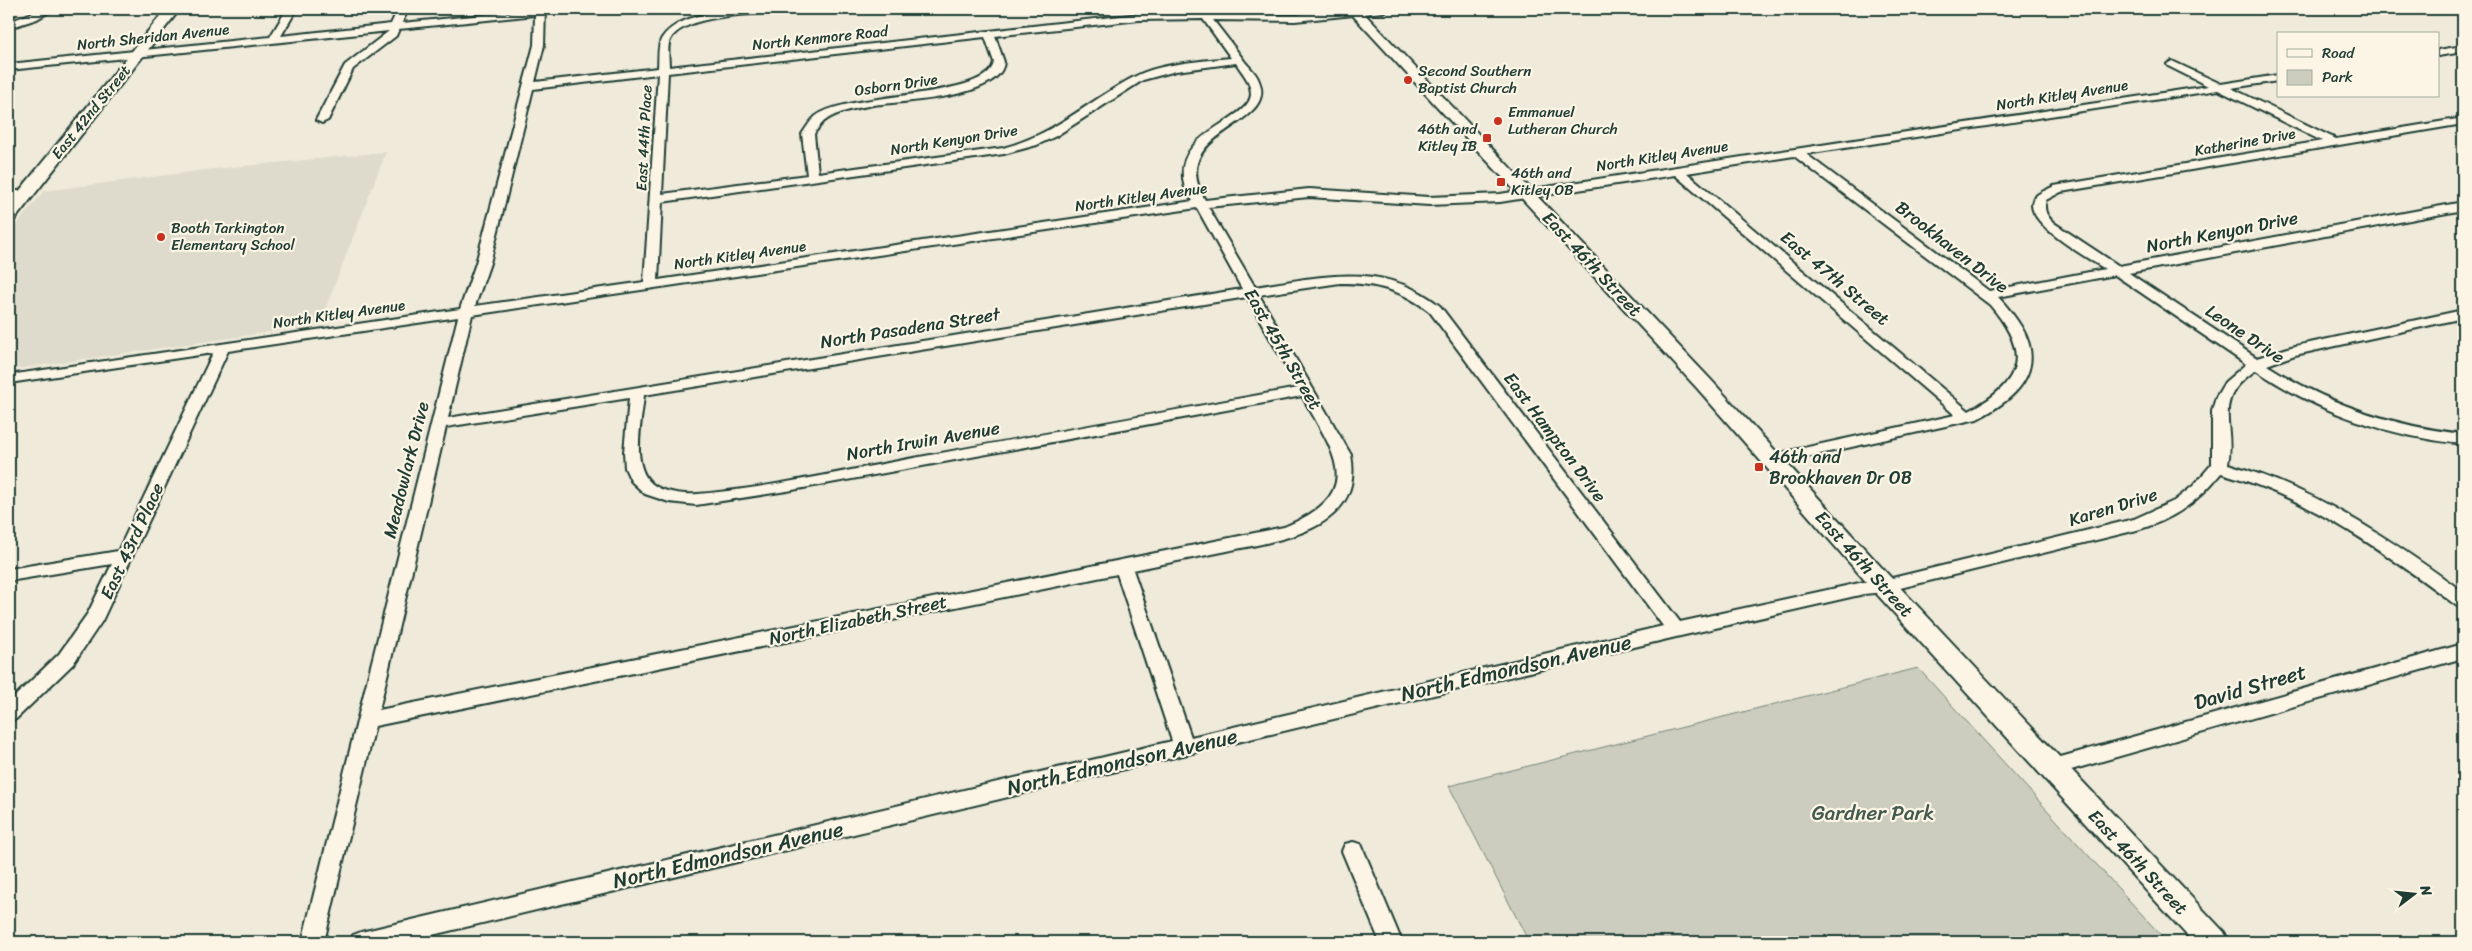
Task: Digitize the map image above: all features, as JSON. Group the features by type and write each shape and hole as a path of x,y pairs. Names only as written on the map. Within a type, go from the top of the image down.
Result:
{"main road":[{"name":"East 42nd Street","path":"9,215 173,9"},
{"name":"East 46th Street","path":"1355,11 1704,384 2050,768 2213,942"}],"street":[{"path":"9,24 36,16 49,9"},
{"path":"273,40 292,9"},
{"path":"322,120 349,66 361,55 386,40 395,27 403,9"},
{"name":"East 44th Place","path":"651,285 663,70 665,42 668,35 686,24 706,18 781,9"},
{"name":"North Kenmore Road","path":"528,86 1138,17 1203,13 1287,19 1384,9"},
{"name":"North Sheridan Avenue","path":"9,67 540,10"},
{"name":"Meadowlark Drive","path":"313,942 466,312 483,263 539,45 540,10"},
{"path":"1200,204 1192,190 1189,177 1192,155 1211,134 1248,110 1256,97 1255,83 1203,13"},
{"name":"Osborn Drive","path":"813,178 808,134 817,120 849,106 946,93 981,83 992,76 999,66 999,61 988,34"},
{"path":"2440,53 2463,50"},
{"name":"North Kenyon Drive","path":"656,199 1014,149 1052,134 1139,78 1171,68 1238,60"},
{"path":"2172,64 2333,142"},
{"name":"North Kitley Avenue","path":"9,379 1200,204 1292,194 1331,194 1429,201 1467,200 1527,194 2277,78"},
{"name":"Katherine Drive","path":"2038,205 2045,194 2062,188 2463,121"},
{"name":"Brookhaven Drive","path":"1771,460 1967,417 1986,409 2007,394 2017,383 2023,367 2023,346 2018,332 2010,319 1988,295 1796,152"},
{"name":"East 47th Street","path":"1677,170 1967,417"},
{"path":"9,196 26,194"},
{"name":"East 45th Street","path":"1200,204 1345,460 1346,479 1339,499"},
{"name":"Leone Drive","path":"2038,205 2040,215 2050,226 2256,364 2318,401 2366,420 2421,434 2463,439"},
{"name":"North Kenyon Drive","path":"1988,295 2463,206"},
{"name":"North Pasadena Street","path":"438,424 1250,292 1342,279 1366,280 1389,284"},
{"name":"East Hampton Drive","path":"1389,284 1416,294 1435,309 1676,630"},
{"path":"2463,314 2300,349 2256,364 2235,378 2224,392 2219,413 2221,437 2219,467 2268,483 2336,514 2390,547 2463,601"},
{"name":"East 43rd Place","path":"9,714 66,659 89,628 223,347"},
{"name":"North Irwin Avenue","path":"637,391 631,464 636,477 640,483 655,492 696,500 787,486 1307,392"},
{"name":"Karen Drive","path":"1884,586 2154,519 2178,507 2194,496 2219,467"},
{"name":"North Elizabeth Street","path":"366,720 1291,531 1322,516 1339,499"},
{"path":"9,575 124,556"},
{"path":"1123,566 1184,747"},
{"name":"North Edmondson Avenue","path":"361,942 1676,630 1864,588 1884,586"},
{"name":"David Street","path":"2050,768 2463,651"},
{"path":"1353,850 1391,942"}],"shaded area":[{"path":"386,152 319,325 9,370 9,234 44,191 214,169"}],"green space":[{"name":"Gardner Park","path":"1918,668 2167,942 1529,942 1449,786"}],"place":[{"name":"Second Southern Baptist Church","path":"1408,80"},
{"name":"Emmanuel Lutheran Church","path":"1498,121"},
{"name":"46th and Kitley IB","path":"1487,138"},
{"name":"46th and Kitley OB","path":"1501,182"},
{"name":"Booth Tarkington Elementary School","path":"161,237"},
{"name":"46th and Brookhaven Dr OB","path":"1759,467"}]}
